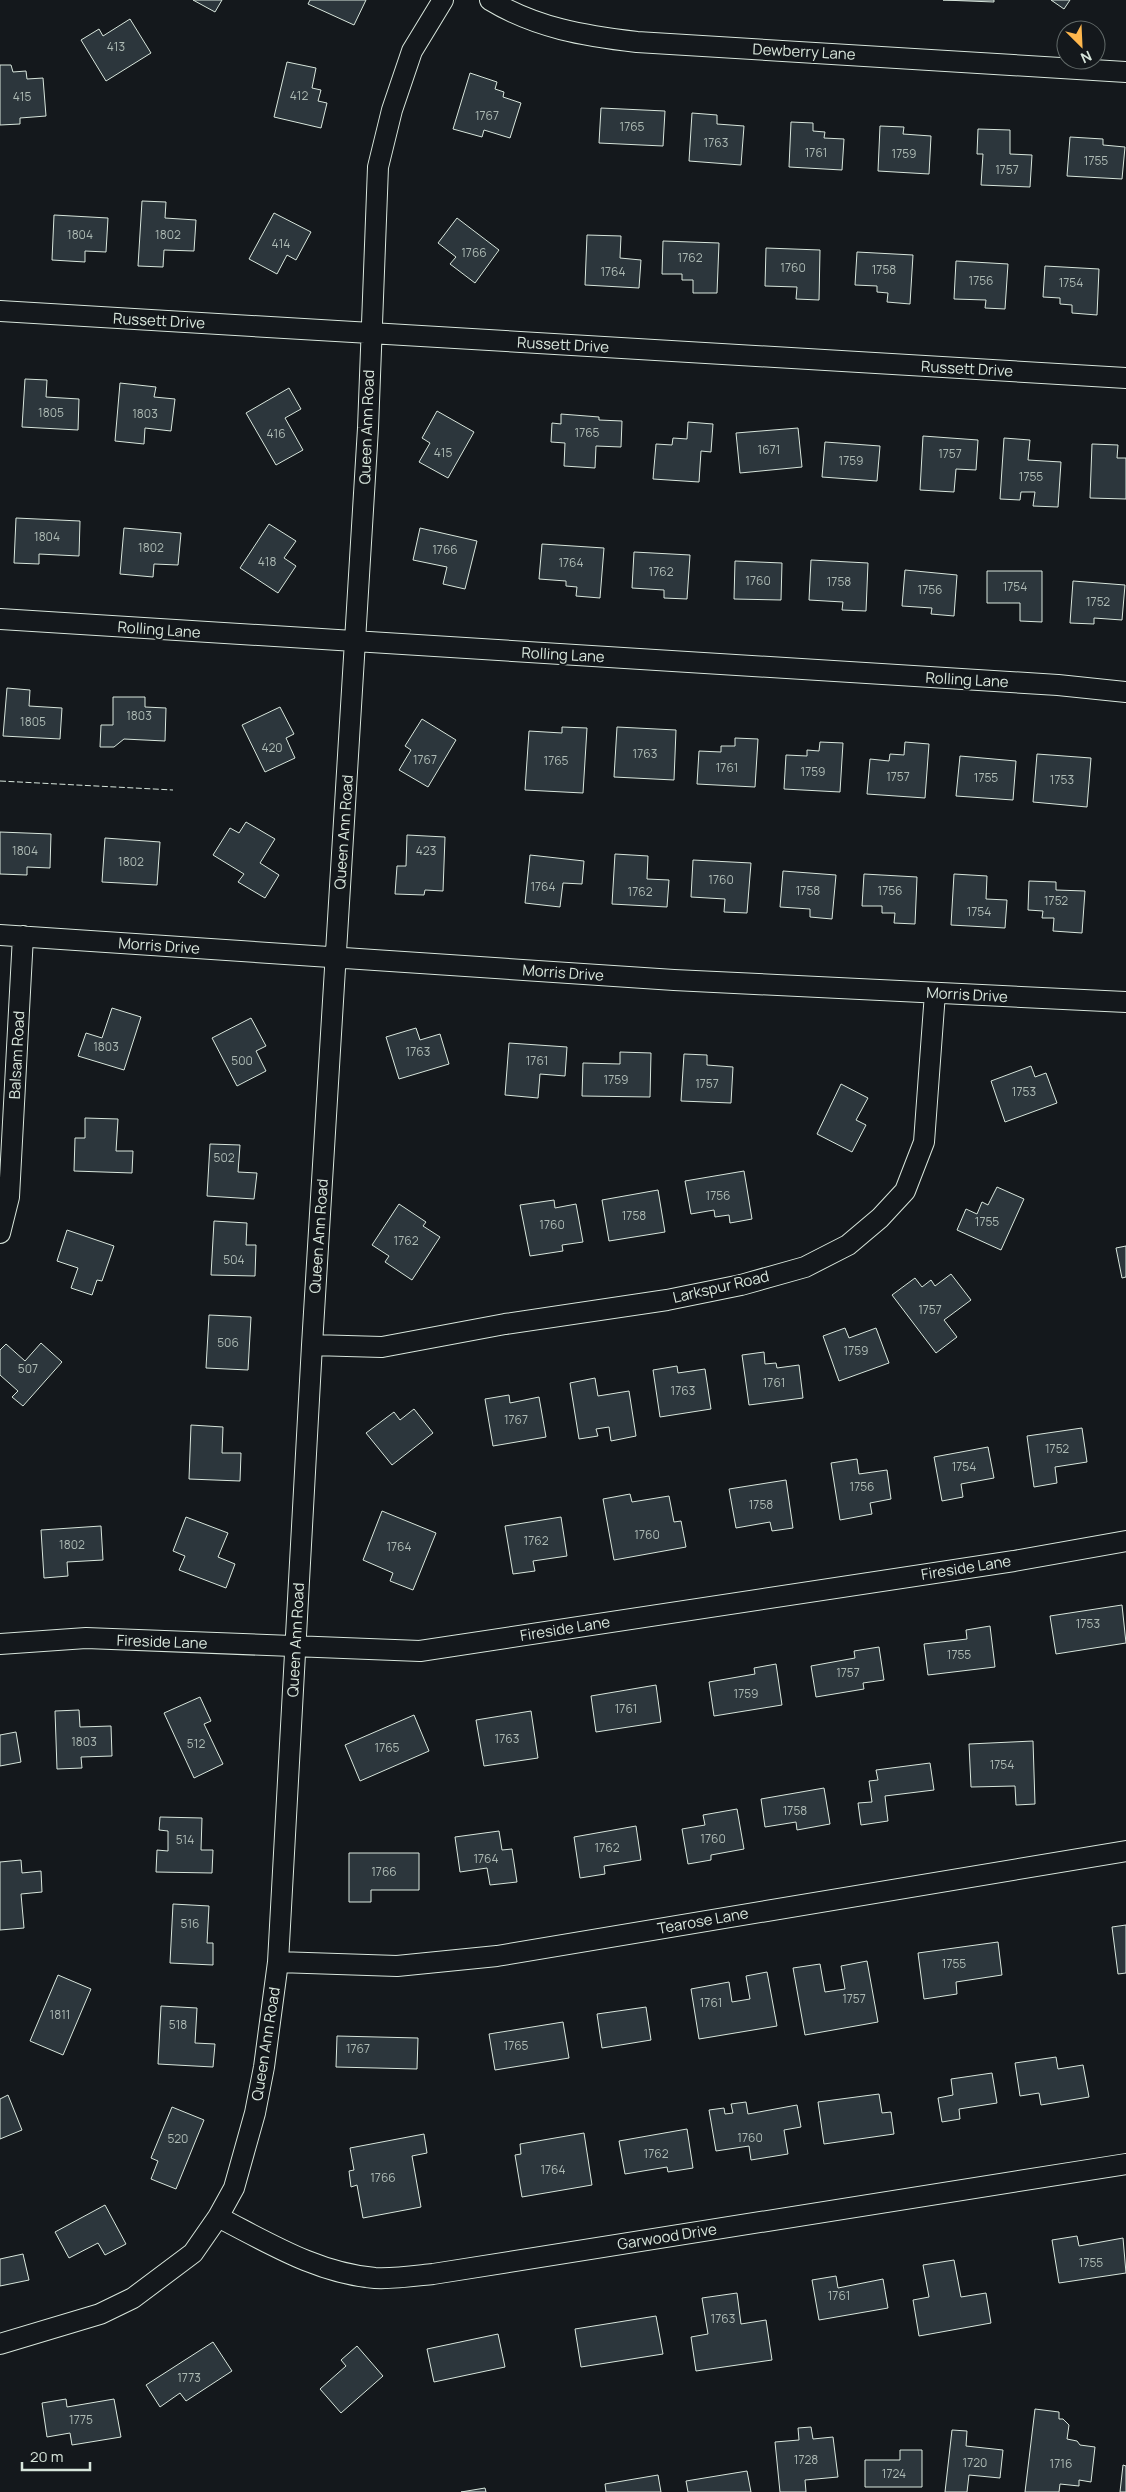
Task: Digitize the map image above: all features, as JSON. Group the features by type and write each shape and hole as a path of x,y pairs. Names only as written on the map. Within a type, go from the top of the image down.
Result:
{"street":[{"name":"Queen Ann Road","path":"0,2344 100,2314 133,2298 193,2253 234,2188 255,2113 278,1962 312,1345 368,428 378,167 392,110 412,51 443,0"},
{"name":"Dewberry Lane","path":"490,0 538,24 598,37 637,42 1126,72"},
{"name":"Russett Drive","path":"0,311 1126,378"},
{"name":"Rolling Lane","path":"0,619 356,643 1058,685 1126,692"},
{"name":"Morris Drive","path":"0,935 674,980 1126,1002"},
{"name":"Balsam Road","path":"0,1233 9,1197 23,936"},
{"name":"Larkspur Road","path":"312,1345 382,1347 505,1324 667,1300 741,1285 805,1267 848,1245 880,1218 905,1191 924,1142 935,993"},
{"name":"Fireside Lane","path":"0,1644 86,1638 420,1651 1014,1561 1126,1541"},
{"name":"Tearose Lane","path":"278,1962 397,1966 497,1956 1126,1851"},
{"name":"Garwood Drive","path":"218,2216 292,2255 331,2271 376,2278 433,2274 1126,2164"}],"building":[{"path":"193,0 222,0 215,12"},
{"path":"310,0 366,0 354,25 308,4"},
{"path":"943,0 994,0 994,2"},
{"path":"1051,0 1070,0 1064,9"},
{"path":"130,19 151,53 106,81 81,40 99,29 103,36"},
{"path":"287,62 316,68 312,88 321,90 318,101 327,103 321,128 274,117"},
{"path":"0,65 11,65 13,72 26,71 27,79 43,78 46,116 20,118 20,124 0,125"},
{"path":"470,73 497,82 495,89 504,92 503,97 521,103 510,138 484,130 482,137 453,129"},
{"path":"601,108 665,111 663,146 599,143"},
{"path":"692,113 717,115 717,124 744,126 741,165 689,161"},
{"path":"791,122 813,123 813,131 825,132 824,138 844,139 842,170 789,167"},
{"path":"880,126 904,127 903,134 931,136 929,174 878,171"},
{"path":"978,129 1010,130 1010,154 1032,155 1030,187 981,185 983,154 977,154"},
{"path":"1070,137 1103,139 1103,145 1125,147 1122,179 1067,176"},
{"path":"142,201 166,202 165,218 196,220 194,251 164,250 163,267 138,266"},
{"path":"274,213 311,232 296,260 287,255 277,274 249,259"},
{"path":"54,215 108,218 106,252 85,251 85,262 52,260"},
{"path":"457,218 499,250 475,283 450,264 456,257 438,243"},
{"path":"587,235 621,236 620,258 641,260 639,288 585,285"},
{"path":"663,241 719,243 717,293 693,293 693,280 682,280 682,274 662,274"},
{"path":"766,248 820,250 819,300 796,299 797,287 765,286"},
{"path":"857,252 913,255 910,304 887,302 888,293 877,292 877,286 855,285"},
{"path":"956,261 1008,264 1005,309 985,308 986,300 954,299"},
{"path":"1045,266 1099,269 1097,315 1072,313 1072,305 1060,304 1060,298 1043,297"},
{"path":"25,379 47,380 46,397 79,399 78,430 22,427"},
{"path":"120,383 156,387 154,397 175,399 171,431 145,428 144,444 115,441"},
{"path":"289,388 301,409 285,418 303,450 276,465 246,413"},
{"path":"437,411 474,432 448,478 419,462 430,443 422,438"},
{"path":"561,414 599,417 599,420 622,421 621,447 596,446 595,468 564,466 565,443 551,442 552,423 561,424"},
{"path":"688,422 713,424 711,452 701,451 699,482 653,479 656,444 672,445 673,438 687,439"},
{"path":"798,428 802,467 740,473 736,433"},
{"path":"923,436 978,440 976,470 956,469 954,492 920,490"},
{"path":"1004,438 1030,440 1028,460 1061,462 1058,507 1033,506 1035,492 1021,492 1020,500 1000,499"},
{"path":"825,442 880,446 877,481 822,477"},
{"path":"1092,444 1118,445 1117,458 1126,458 1126,499 1090,498"},
{"path":"16,518 80,521 79,556 39,554 39,564 14,563"},
{"path":"269,524 296,541 284,558 296,566 278,593 240,568"},
{"path":"124,528 181,533 178,565 154,564 153,577 120,574"},
{"path":"420,528 477,541 465,589 443,584 447,567 413,560"},
{"path":"542,544 604,548 600,598 576,596 577,587 566,586 566,581 539,579"},
{"path":"634,552 690,555 687,599 664,598 664,590 632,588"},
{"path":"811,560 868,563 866,611 842,610 843,602 809,600"},
{"path":"735,561 782,563 781,600 734,599"},
{"path":"905,570 957,575 954,616 931,614 932,608 902,606"},
{"path":"987,571 1042,571 1042,622 1020,621 1020,603 987,603"},
{"path":"1073,581 1125,585 1122,620 1094,618 1094,624 1070,623"},
{"path":"7,688 30,690 29,706 62,708 60,739 3,736"},
{"path":"113,697 145,697 145,707 166,708 165,741 124,739 114,747 100,747 101,725 113,725"},
{"path":"280,707 294,734 286,738 295,758 265,772 242,725"},
{"path":"422,719 456,740 428,787 399,770 411,750 405,746"},
{"path":"562,727 587,728 583,793 525,790 529,731 562,733"},
{"path":"617,727 676,730 674,780 614,777"},
{"path":"735,738 758,739 755,787 697,784 699,751 721,752 721,746 735,746"},
{"path":"820,742 843,743 840,792 784,789 786,755 807,756 807,750 819,751"},
{"path":"905,742 929,744 925,798 867,794 870,759 889,761 890,754 904,755"},
{"path":"1037,754 1091,758 1087,807 1033,802"},
{"path":"960,756 1016,761 1013,800 956,796"},
{"path":"246,822 275,839 260,863 279,875 265,898 238,882 244,874 213,855 230,828 239,833"},
{"path":"0,832 51,834 50,868 27,867 27,875 0,874"},
{"path":"407,835 445,837 443,891 425,890 424,895 395,894 397,866 406,866"},
{"path":"105,838 160,842 157,885 102,882"},
{"path":"615,854 648,856 647,879 669,880 667,907 612,904"},
{"path":"530,855 584,861 582,884 563,883 560,907 525,903"},
{"path":"693,860 751,863 747,913 724,912 725,899 691,897"},
{"path":"783,871 836,875 832,919 810,917 810,909 780,907"},
{"path":"864,874 917,877 915,924 894,923 895,913 882,913 882,906 862,906"},
{"path":"954,874 987,876 986,899 1007,900 1005,928 951,925"},
{"path":"1029,881 1056,882 1056,890 1085,891 1082,933 1053,931 1054,918 1042,918 1043,911 1028,910"},
{"path":"112,1008 141,1017 124,1070 78,1056 86,1033 102,1038"},
{"path":"251,1018 266,1046 256,1051 266,1071 237,1086 212,1038"},
{"path":"416,1028 420,1040 440,1034 449,1064 399,1079 386,1037"},
{"path":"509,1043 567,1047 565,1076 540,1074 538,1098 505,1095"},
{"path":"620,1052 651,1053 650,1097 582,1096 583,1063 620,1064"},
{"path":"684,1054 707,1055 707,1065 733,1067 731,1103 681,1101"},
{"path":"1031,1066 1035,1077 1046,1073 1057,1103 1005,1122 991,1081"},
{"path":"841,1084 868,1098 856,1120 866,1125 852,1152 817,1134"},
{"path":"85,1118 118,1119 116,1151 133,1151 132,1173 74,1171 75,1138 85,1138"},
{"path":"210,1144 240,1145 238,1172 257,1173 254,1199 207,1196"},
{"path":"744,1171 752,1219 730,1223 729,1215 715,1217 714,1210 691,1214 685,1181"},
{"path":"997,1187 1024,1199 1001,1250 957,1230 966,1209 977,1214 982,1202 988,1205"},
{"path":"658,1190 665,1232 609,1241 602,1200"},
{"path":"554,1200 555,1208 576,1204 583,1242 562,1245 563,1251 530,1256 520,1205"},
{"path":"399,1204 426,1222 423,1226 440,1237 412,1280 385,1262 389,1256 372,1245"},
{"path":"214,1221 247,1223 246,1245 256,1245 255,1276 211,1275"},
{"path":"67,1230 114,1246 102,1281 97,1280 92,1295 71,1288 78,1268 57,1261"},
{"path":"1126,1246 1126,1277 1122,1278 1116,1248"},
{"path":"951,1274 971,1300 944,1320 957,1337 936,1353 892,1295 915,1278 922,1287 931,1280 935,1286"},
{"path":"209,1315 251,1317 248,1370 206,1368"},
{"path":"845,1328 849,1338 876,1328 889,1363 839,1381 823,1336"},
{"path":"41,1343 62,1362 23,1406 12,1397 18,1391 0,1375 0,1350 6,1344 25,1361"},
{"path":"764,1352 765,1364 776,1363 777,1368 799,1365 803,1398 749,1405 742,1355"},
{"path":"677,1366 678,1373 705,1369 711,1409 660,1417 653,1370"},
{"path":"595,1378 598,1396 629,1391 636,1436 611,1441 609,1427 596,1429 598,1436 579,1439 570,1383"},
{"path":"509,1395 510,1403 539,1397 546,1437 493,1446 485,1399"},
{"path":"414,1409 433,1433 392,1465 366,1433 394,1412 400,1420"},
{"path":"191,1425 223,1427 222,1453 241,1453 240,1481 189,1479"},
{"path":"1082,1428 1087,1462 1055,1467 1057,1483 1034,1487 1027,1436"},
{"path":"988,1447 994,1478 961,1484 963,1497 942,1501 934,1457"},
{"path":"857,1459 859,1474 887,1470 891,1499 870,1503 872,1514 840,1520 831,1463"},
{"path":"786,1480 793,1528 772,1531 770,1522 736,1528 729,1489"},
{"path":"630,1494 632,1502 669,1496 674,1522 681,1521 686,1547 614,1560 603,1499"},
{"path":"382,1511 436,1533 413,1590 390,1581 393,1573 363,1560"},
{"path":"186,1517 228,1533 218,1557 235,1564 226,1588 179,1570 185,1556 173,1551"},
{"path":"561,1517 567,1556 533,1561 535,1571 513,1574 505,1526"},
{"path":"101,1526 103,1560 67,1562 68,1576 44,1578 41,1530"},
{"path":"1122,1605 1126,1643 1056,1654 1050,1616"},
{"path":"990,1626 995,1667 928,1675 924,1644 967,1639 966,1630"},
{"path":"879,1647 884,1680 863,1683 864,1689 816,1697 811,1666 855,1658 854,1651"},
{"path":"776,1664 782,1705 714,1716 709,1682 755,1674 754,1668"},
{"path":"656,1685 661,1722 596,1732 591,1696"},
{"path":"200,1697 211,1721 204,1724 223,1764 194,1778 164,1713"},
{"path":"79,1710 80,1727 111,1726 112,1756 81,1757 82,1768 57,1769 55,1711"},
{"path":"531,1711 538,1758 484,1766 476,1720"},
{"path":"414,1715 429,1751 360,1781 345,1745"},
{"path":"16,1732 21,1762 0,1766 0,1735"},
{"path":"1033,1741 1035,1804 1016,1805 1015,1786 971,1787 969,1744"},
{"path":"930,1763 934,1790 885,1796 888,1821 861,1825 858,1803 872,1802 869,1781 878,1780 876,1770"},
{"path":"824,1788 830,1824 797,1830 796,1822 765,1827 761,1799"},
{"path":"737,1809 744,1849 711,1855 711,1860 688,1864 682,1829 705,1825 703,1815"},
{"path":"160,1817 202,1818 201,1850 213,1850 212,1873 156,1872 157,1850 168,1851 168,1831 159,1830"},
{"path":"636,1826 641,1860 604,1866 605,1874 580,1878 574,1837"},
{"path":"499,1831 502,1850 512,1849 517,1882 490,1885 487,1868 460,1872 455,1837"},
{"path":"349,1853 419,1853 419,1890 371,1890 371,1902 349,1902"},
{"path":"21,1860 22,1873 41,1871 42,1892 21,1894 24,1928 0,1930 0,1862"},
{"path":"173,1904 209,1906 207,1943 213,1943 213,1965 170,1963"},
{"path":"1126,1925 1126,1973 1118,1974 1112,1927"},
{"path":"998,1942 1002,1975 956,1982 957,1994 924,1999 918,1953"},
{"path":"867,1961 878,2022 805,2035 793,1968 820,1964 825,1992 845,1989 841,1966"},
{"path":"767,1972 777,2026 699,2039 691,1989 729,1982 732,2002 750,1999 746,1976"},
{"path":"58,1975 91,1989 63,2055 30,2041"},
{"path":"161,2006 197,2008 195,2043 215,2044 213,2067 158,2064"},
{"path":"646,2007 651,2040 602,2048 597,2014"},
{"path":"563,2022 569,2058 495,2070 489,2034"},
{"path":"337,2036 418,2038 417,2069 336,2067"},
{"path":"1056,2057 1058,2069 1083,2065 1089,2097 1041,2105 1039,2093 1020,2096 1015,2063"},
{"path":"992,2073 997,2103 959,2109 960,2119 942,2122 938,2098 953,2095 951,2079"},
{"path":"879,2094 882,2113 891,2112 894,2134 824,2144 818,2102"},
{"path":"8,2095 22,2130 0,2139 0,2099"},
{"path":"746,2102 748,2114 797,2105 801,2127 784,2130 788,2154 751,2160 749,2146 716,2151 709,2110 724,2108 725,2114 733,2113 731,2104"},
{"path":"172,2107 204,2120 176,2189 151,2179 158,2161 151,2158"},
{"path":"687,2129 693,2168 668,2172 667,2167 625,2174 619,2141"},
{"path":"584,2133 592,2185 522,2197 515,2155 521,2154 520,2144"},
{"path":"424,2134 427,2153 412,2156 421,2207 363,2218 357,2185 351,2187 349,2171 354,2170 350,2148"},
{"path":"105,2205 126,2244 105,2255 98,2243 69,2258 55,2232"},
{"path":"1077,2236 1079,2246 1123,2238 1126,2273 1059,2283 1052,2240"},
{"path":"23,2254 29,2280 0,2286 0,2259"},
{"path":"954,2260 961,2297 986,2293 991,2323 919,2336 913,2300 929,2297 923,2265"},
{"path":"836,2276 838,2288 883,2279 888,2308 819,2320 812,2280"},
{"path":"737,2293 741,2324 766,2320 772,2360 696,2371 691,2337 708,2334 702,2298"},
{"path":"656,2316 663,2354 581,2367 575,2329"},
{"path":"498,2334 505,2367 434,2382 427,2349"},
{"path":"213,2342 232,2371 186,2401 180,2393 160,2407 146,2385"},
{"path":"357,2346 383,2376 341,2413 320,2389 346,2366 341,2360"},
{"path":"66,2399 67,2407 114,2399 121,2437 72,2445 70,2433 47,2437 42,2403"},
{"path":"1035,2409 1059,2412 1059,2419 1063,2419 1069,2425 1067,2439 1077,2441 1080,2445 1095,2447 1091,2482 1079,2480 1079,2486 1060,2484 1059,2492 1025,2492"},
{"path":"811,2427 813,2439 833,2437 838,2477 805,2480 806,2492 780,2492 775,2442 799,2440 798,2428"},
{"path":"952,2430 967,2431 966,2446 1003,2450 1000,2478 969,2475 967,2492 945,2492"},
{"path":"900,2450 922,2450 922,2487 865,2487 865,2460 900,2460"},
{"path":"1123,2465 1126,2466 1126,2492 1120,2492"},
{"path":"747,2471 751,2492 688,2492 686,2481"},
{"path":"658,2475 661,2492 606,2492 605,2484"},
{"path":"485,2488 486,2492 461,2492"}],"fence":[{"path":"0,781 173,790"}]}
